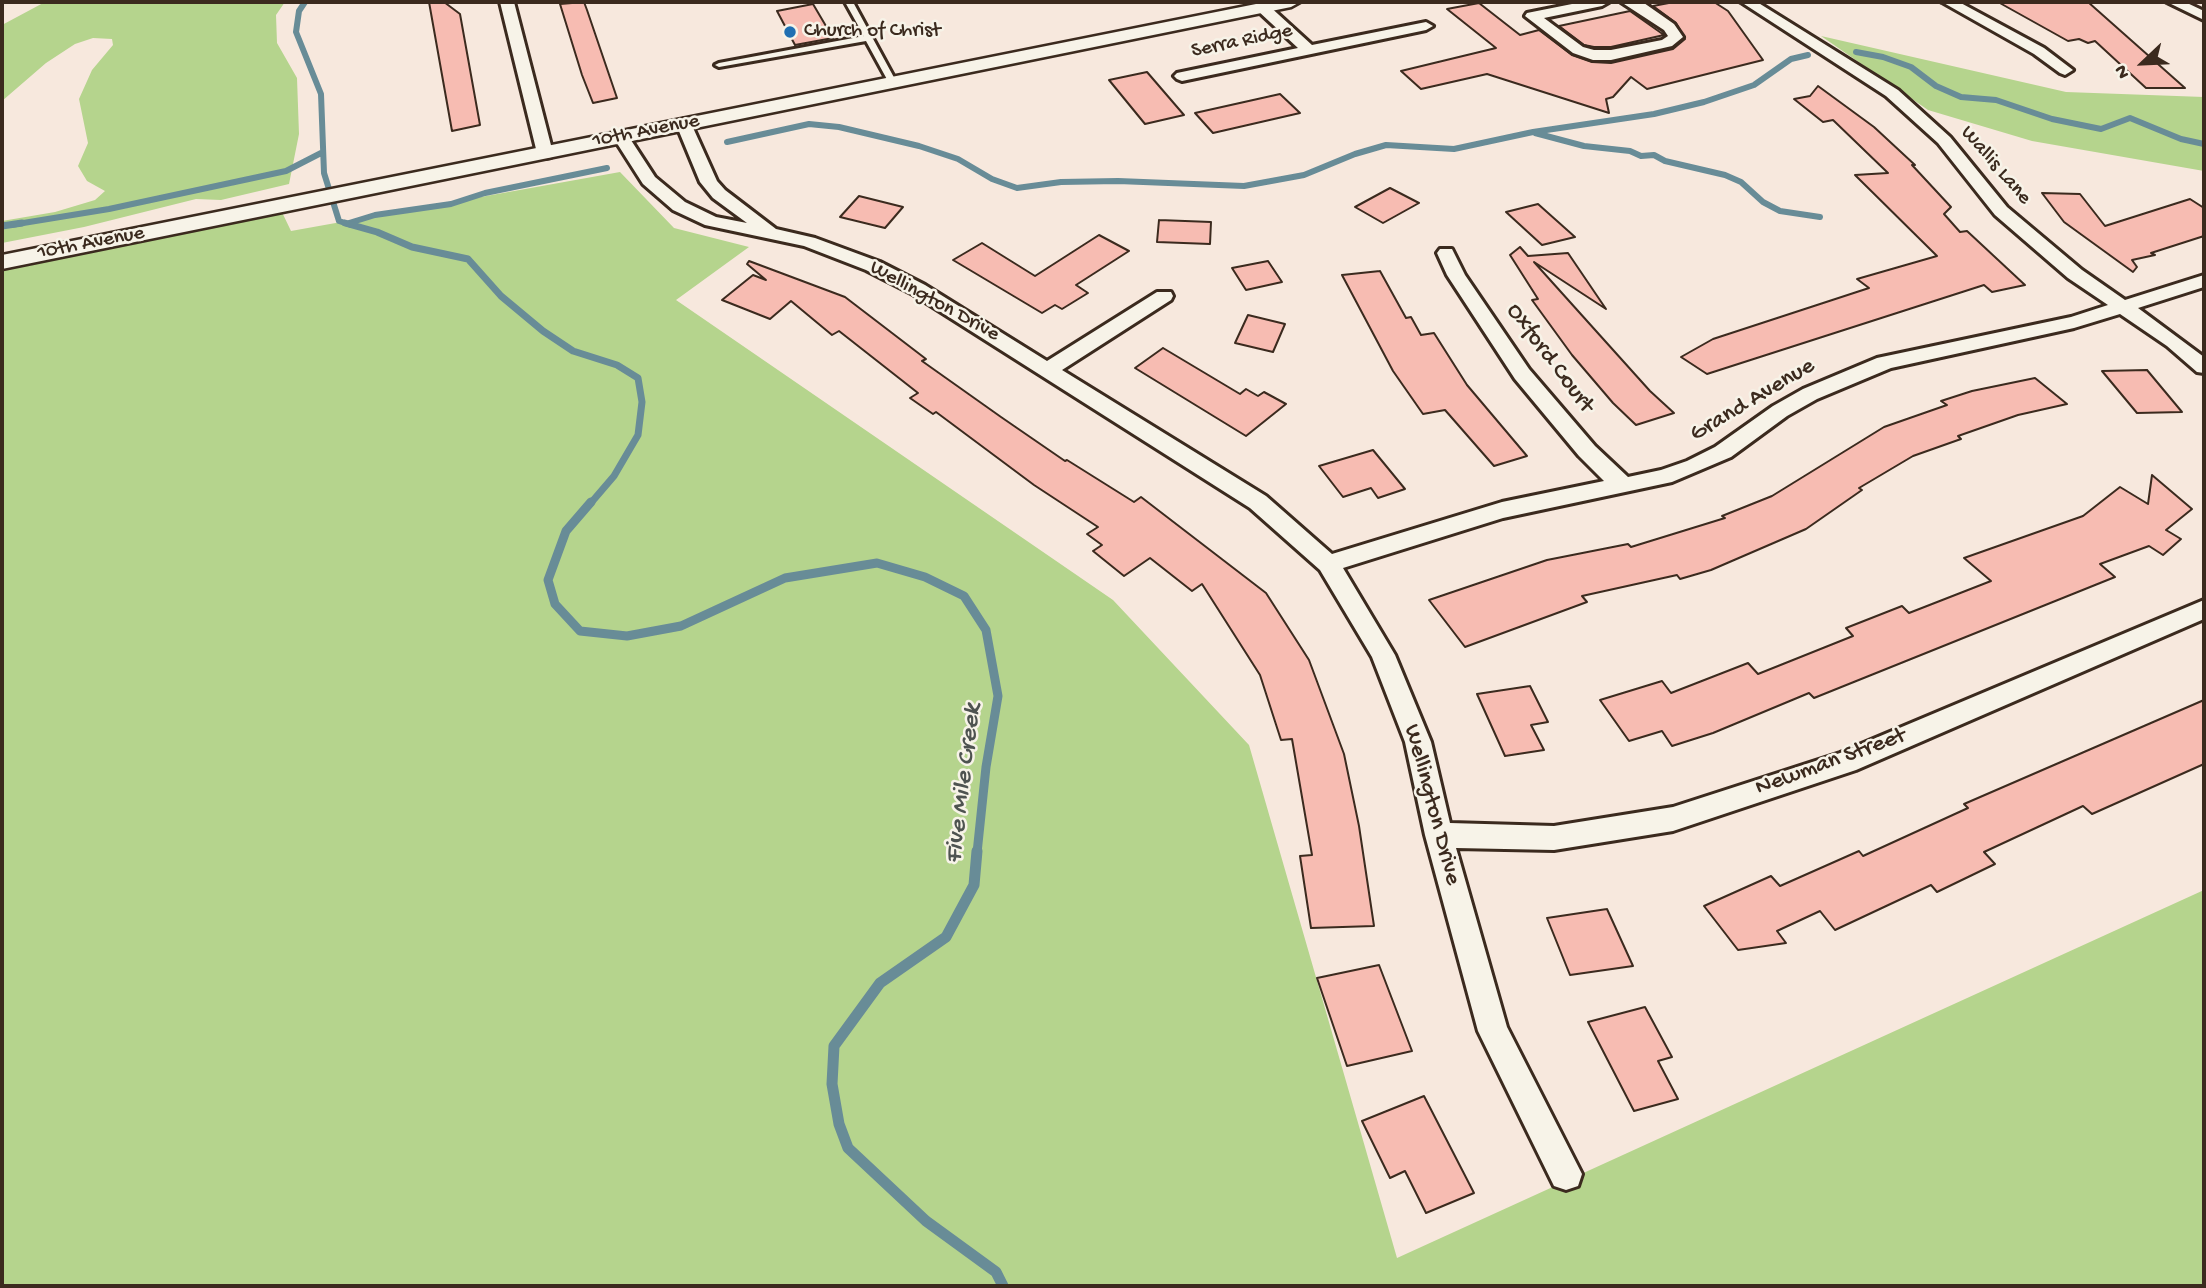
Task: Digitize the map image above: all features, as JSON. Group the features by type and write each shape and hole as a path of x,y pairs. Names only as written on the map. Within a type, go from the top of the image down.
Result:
{"street":[{"path":"507,2 545,153"},
{"name":"10th Avenue","path":"2,261 1291,2"},
{"path":"1602,2 1527,12 1578,50 1593,55 1633,51 1667,43 1676,37 1669,27 1639,6 1628,2"},
{"name":"Wallis Lane","path":"1748,2 1892,93 1944,140 2001,211 2024,232 2075,274 2204,367"},
{"path":"1949,2 2039,51 2065,69"},
{"path":"2174,2 2204,16"},
{"name":"Serra Ridge","path":"1262,7 1309,50"},
{"name":"Serra Ridge","path":"1182,76 1426,26"},
{"name":"Wellington Drive","path":"684,124 709,182 719,194 774,234"},
{"name":"Wellington Drive","path":"621,137 649,180 679,206 711,221 809,242 873,265 918,289 1258,502 1328,564 1384,655 1418,741 1439,835 1493,1031 1566,1174"},
{"name":"Oxford Court","path":"1446,253 1456,275 1522,374 1596,461 1625,486"},
{"name":"Grand Avenue","path":"1328,564 1502,510 1664,477 1723,452 1780,411 1810,394 1884,363 2074,322 2204,281"},
{"path":"1049,369 1164,296"},
{"name":"Newman Street","path":"1439,835 1554,838 1673,818 1847,762 2204,609"}],"lane":[{"path":"849,2 893,83"},
{"path":"719,65 868,38"}],"green space":[{"path":"45,2 285,2 276,15 277,43 297,78 299,134 289,184 221,200 196,199 84,227 2,243 2,221 55,212 95,200 105,191 87,181 78,166 88,143 79,99 92,70 113,45 112,39 93,38 75,44 46,63 2,101 2,25"},
{"path":"1821,36 2066,92 2204,97 2204,171 2032,141 1928,110"},
{"path":"620,172 674,228 749,247 676,300 1113,600 1249,745 1397,1258 2204,890 2204,1286 2,1286 2,262 279,206 291,231"}],"building":[{"path":"429,2 444,2 460,14 480,125 452,131"},
{"path":"584,2 617,98 593,103 582,75 560,4"},
{"path":"1674,2 1714,2 1728,11 1763,60 1647,89 1631,77 1613,97 1606,99 1609,113 1487,74 1421,89 1401,71 1496,48 1447,9 1479,3 1520,35 1539,30 1572,55 1592,62 1611,63 1673,49 1685,39 1676,23 1653,6"},
{"path":"1998,2 2088,2 2185,88 2146,88 2095,41 2068,41"},
{"path":"813,4 833,38 795,45 777,11"},
{"path":"1630,11 1664,35 1611,47 1594,47 1584,45 1559,26"},
{"path":"1147,72 1184,115 1145,124 1109,80"},
{"path":"1818,86 1874,127 1915,165 1912,165 1951,207 1944,214 1960,232 1967,231 2025,285 1992,292 1984,285 1707,374 1681,357 1713,339 1869,288 1857,279 1937,256 1855,175 1888,173 1833,120 1823,122 1794,99 1810,96"},
{"path":"1280,94 1300,113 1213,133 1195,113"},
{"path":"1390,188 1419,203 1383,223 1355,207"},
{"path":"2042,193 2080,194 2105,226 2190,199 2204,208 2204,236 2151,253 2155,255 2132,260 2137,267 2133,272 2064,222"},
{"path":"859,196 903,207 885,228 840,217"},
{"path":"1538,204 1575,237 1542,245 1506,212"},
{"path":"1159,220 1211,222 1210,244 1157,242"},
{"path":"1099,235 1129,251 1076,285 1088,293 1062,309 1055,305 1042,313 953,260 982,243 1035,276"},
{"path":"1520,247 1528,256 1568,253 1606,309 1534,262 1650,391 1674,413 1636,425 1613,403 1572,355 1532,300 1538,299 1510,255"},
{"path":"749,261 845,297 926,359 922,361 1001,417 1065,461 1134,502 1141,497 1266,593 1309,660 1344,754 1359,826 1374,926 1311,928 1300,856 1312,855 1292,739 1281,740 1260,675 1202,584 1192,591 1150,558 1124,576 1093,551 1102,545 1087,534 1098,527 1034,485 936,412 933,414 910,398 918,393 839,331 832,335 791,301 770,319 722,300 753,275 766,280 747,264"},
{"path":"1268,261 1282,282 1246,290 1232,268"},
{"path":"1380,271 1406,318 1411,317 1421,335 1434,333 1467,385 1527,456 1494,466 1445,410 1423,414 1393,371 1342,275"},
{"path":"1248,315 1285,324 1273,352 1235,343"},
{"path":"1163,348 1240,394 1246,389 1258,396 1264,392 1286,404 1246,436 1135,368"},
{"path":"2147,370 2182,412 2137,413 2102,371"},
{"path":"2035,378 2067,404 2018,415 1958,436 1961,439 1913,456 1859,488 1862,490 1806,529 1711,570 1680,579 1677,575 1582,596 1587,602 1465,647 1429,600 1547,560 1628,544 1631,547 1725,518 1722,516 1772,496 1884,427 1947,405 1941,401 1972,391"},
{"path":"1373,450 1405,489 1378,498 1371,488 1343,497 1319,466"},
{"path":"2152,475 2192,509 2166,530 2181,539 2163,555 2149,546 2100,564 2115,577 1814,698 1809,693 1713,733 1672,746 1662,731 1629,741 1600,700 1662,681 1671,693 1748,663 1758,674 1853,636 1846,628 1902,606 1909,613 1991,581 1964,558 2083,516 2120,487 2148,504"},
{"path":"1530,686 1548,722 1531,725 1544,750 1505,756 1477,694"},
{"path":"2204,700 2204,764 2092,814 2083,806 1984,852 1995,864 1937,892 1931,885 1835,930 1820,911 1777,931 1786,943 1738,950 1704,906 1771,876 1780,886 1859,851 1863,856 1968,808 1964,804"},
{"path":"1607,909 1633,966 1570,975 1547,918"},
{"path":"1379,965 1412,1051 1347,1066 1317,978"},
{"path":"1645,1007 1672,1057 1658,1061 1678,1099 1634,1111 1588,1022"},
{"path":"1424,1096 1474,1193 1426,1213 1405,1171 1390,1178 1362,1121"}],"waterway":[{"name":"Five Mile Creek","path":"305,2 299,11 296,32 321,94 324,173 339,221 345,223"},
{"path":"1856,52 1883,57 1911,67 1936,86 1961,97 1996,100 2052,119 2101,129 2130,118 2181,139 2204,144"},
{"path":"727,142 809,124 839,127 919,146 958,159 992,179 1017,188 1061,182 1118,181 1244,186 1304,175 1355,154 1386,145 1454,149 1533,132 1654,114 1704,102 1754,85 1791,59 1808,55"},
{"path":"1535,133 1584,146 1630,151 1641,156 1654,155 1665,161 1725,175 1741,182 1763,202 1780,211 1820,217"},
{"path":"11,225 109,209 286,171 323,152"},
{"path":"349,223 375,215 451,204 485,193 607,168"},
{"path":"2,226 22,223"},
{"name":"Five Mile Creek","path":"345,223 377,232 412,247 468,259 501,296 543,331 573,351 617,365 638,378 642,402 638,435 614,476 590,504"},
{"name":"Five Mile Creek","path":"345,223 351,225"},
{"name":"Five Mile Creek","path":"591,502 566,531 548,580 555,604 580,631 627,636 681,626 785,578 877,563 925,577 964,596 986,630 998,696 986,767 977,853"},
{"name":"Five Mile Creek","path":"977,851 974,885 946,937 880,983 834,1046 832,1084 839,1124 848,1148 926,1221 996,1272 1003,1286"}],"place":[{"name":"Church of Christ","path":"790,32"}]}
